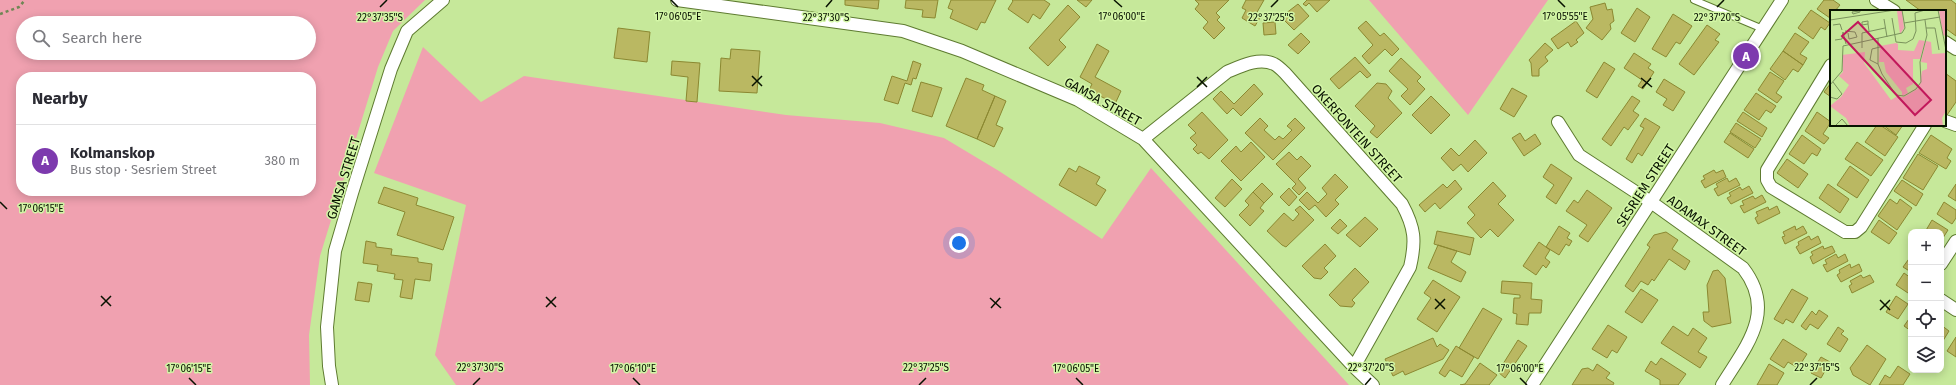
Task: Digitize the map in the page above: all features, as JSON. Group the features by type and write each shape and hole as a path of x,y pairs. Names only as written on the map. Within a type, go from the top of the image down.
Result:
{"street":[{"name":"GAMSA STREET","path":"332,385 328,366 327,327 335,251 391,69 407,31 442,0"},
{"name":"GAMSA STREET","path":"677,0 903,31 962,51 1078,100 1143,139 1354,367 1373,385"},
{"name":"SESRIEM STREET","path":"1532,385 1782,0"},
{"path":"1876,0 1892,10"},
{"path":"1946,43 1956,49"},
{"name":"OKERFONTEIN STREET","path":"1143,139 1227,72 1242,65 1259,62 1274,64 1285,72 1402,204 1410,217 1415,235 1414,251 1410,267 1354,367"},
{"path":"1830,67 1766,170 1767,180 1771,187 1845,232 1854,232 1862,227 1924,126"},
{"path":"1946,121 1956,125"},
{"name":"ADAMAX STREET","path":"1558,122 1579,155 1651,202 1743,268 1752,280 1758,296 1755,329 1722,385"},
{"path":"1944,259 1956,241"},
{"path":"1942,301 1956,310"}],"lane":[{"path":"1694,0 1763,29"}],"path":[{"path":"0,14 19,7 25,0"}],"shaded area":[{"path":"0,0 425,0 393,31 378,67 320,256 309,335 310,385 0,385"},
{"path":"1369,0 1548,0 1468,115"},
{"path":"423,47 481,102 524,76 786,115 880,123 944,138 999,171 1102,239 1151,168 1349,385 456,385 435,355 466,205 374,173"}],"building":[{"path":"845,0 879,0 878,9 845,5"},
{"path":"906,0 938,0 935,18 922,17 923,10 905,8"},
{"path":"951,0 996,0 985,23 981,22 977,30 950,18 953,10 948,8"},
{"path":"1012,0 1044,0 1050,4 1040,19 1033,14 1028,23 1008,9 1013,1"},
{"path":"1077,0 1092,0 1086,7"},
{"path":"1195,0 1229,0 1216,13 1220,17 1217,20 1225,28 1214,39 1203,28 1208,22 1195,9 1199,4"},
{"path":"1246,0 1264,0 1256,14 1261,16 1255,26 1242,18 1246,10 1242,8"},
{"path":"1307,0 1330,0 1317,12 1309,3 1306,6 1303,4"},
{"path":"1824,0 1833,0 1840,5 1836,10 1830,10 1830,18 1817,9"},
{"path":"1906,0 1951,0 1956,4 1956,36 1946,29 1946,10 1920,10"},
{"path":"1605,3 1607,10 1612,9 1614,21 1610,24 1611,29 1602,40 1586,28 1593,19 1590,7"},
{"path":"1298,4 1309,16 1294,30 1284,20 1285,14"},
{"path":"1068,5 1080,17 1059,40 1066,47 1048,66 1029,48"},
{"path":"1637,8 1650,17 1635,42 1621,33"},
{"path":"1811,10 1830,23 1825,30 1821,27 1813,39 1798,28"},
{"path":"1673,14 1692,26 1680,44 1676,42 1666,57 1652,49"},
{"path":"1366,21 1380,36 1384,33 1399,49 1392,56 1385,49 1369,64 1362,56 1373,45 1358,28"},
{"path":"1576,21 1584,33 1576,40 1578,42 1571,47 1568,42 1558,49 1551,39"},
{"path":"1275,22 1276,34 1264,35 1263,23"},
{"path":"1707,25 1720,34 1715,40 1719,42 1694,75 1679,64"},
{"path":"618,28 650,32 647,62 614,58"},
{"path":"1301,33 1310,42 1298,54 1288,45"},
{"path":"1795,33 1809,42 1800,54 1807,58 1803,65 1783,51"},
{"path":"1545,43 1553,50 1545,57 1548,61 1539,69 1539,76 1532,76 1531,63 1529,60"},
{"path":"1097,44 1109,51 1095,77 1121,91 1115,104 1089,90 1092,84 1080,77"},
{"path":"731,49 760,51 757,93 719,91 721,58 730,59"},
{"path":"1783,51 1803,65 1798,72 1793,69 1785,80 1770,69"},
{"path":"1634,53 1651,64 1648,68 1654,72 1643,89 1638,86 1642,80 1624,68"},
{"path":"1355,57 1371,75 1367,78 1360,71 1339,89 1330,79"},
{"path":"1401,58 1421,77 1417,81 1425,89 1410,105 1401,96 1408,89 1389,71"},
{"path":"672,61 700,63 697,102 686,101 688,77 671,75"},
{"path":"913,61 921,64 916,79 913,78 911,85 905,83 898,104 884,100 892,76 907,81"},
{"path":"1604,62 1615,69 1597,98 1586,91"},
{"path":"1770,72 1784,81 1776,93 1782,97 1777,103 1758,90"},
{"path":"1946,74 1956,81 1956,102 1947,115"},
{"path":"966,78 984,85 982,90 995,96 977,139 946,126"},
{"path":"1664,79 1685,92 1673,111 1663,105 1667,99 1656,92"},
{"path":"921,82 942,88 932,117 912,111"},
{"path":"1377,83 1386,84 1392,91 1388,98 1402,113 1377,138 1370,132 1375,126 1355,106"},
{"path":"1254,84 1263,94 1241,116 1233,108 1227,114 1213,99 1221,91 1234,104"},
{"path":"1830,84 1830,96 1824,92"},
{"path":"1512,88 1527,96 1514,117 1500,109"},
{"path":"1756,93 1776,106 1771,113 1766,110 1759,120 1744,110"},
{"path":"995,96 1006,101 996,125 1003,128 994,147 977,139"},
{"path":"1431,96 1450,115 1431,134 1412,115"},
{"path":"1632,96 1640,101 1633,111 1639,115 1628,130 1624,127 1611,146 1602,139"},
{"path":"1202,112 1228,140 1209,159 1201,152 1198,154 1193,149 1197,145 1190,138 1196,133 1188,125"},
{"path":"1743,112 1767,128 1762,137 1737,121"},
{"path":"1817,112 1830,121 1823,134 1829,138 1824,144 1805,131"},
{"path":"1260,118 1268,126 1264,130 1275,140 1279,136 1283,139 1292,130 1287,126 1295,118 1305,128 1273,160 1245,133"},
{"path":"1645,118 1660,127 1642,156 1638,153 1632,163 1626,159 1644,128 1640,126"},
{"path":"1736,123 1761,139 1755,148 1730,132"},
{"path":"1876,126 1882,126 1898,137 1885,156 1865,142"},
{"path":"1884,126 1902,126 1896,135"},
{"path":"1520,133 1525,141 1535,134 1541,144 1524,156 1512,138"},
{"path":"1730,133 1754,149 1748,158 1724,142"},
{"path":"1802,135 1821,149 1817,156 1812,153 1804,164 1789,154"},
{"path":"1931,135 1952,149 1947,158 1951,161 1946,169 1919,153"},
{"path":"1475,140 1487,153 1468,172 1461,164 1453,171 1441,158 1451,148 1459,156"},
{"path":"1251,142 1265,157 1241,181 1221,161 1236,146 1241,152"},
{"path":"1857,142 1883,160 1871,176 1845,159"},
{"path":"1289,152 1297,160 1301,156 1311,166 1298,179 1306,188 1299,195 1292,188 1296,184 1276,164"},
{"path":"1918,154 1938,166 1923,190 1903,178"},
{"path":"1787,159 1808,174 1798,188 1777,173"},
{"path":"1551,164 1572,178 1556,204 1546,197 1554,185 1543,177"},
{"path":"1079,166 1100,177 1096,184 1106,190 1096,206 1059,185 1069,168 1076,172"},
{"path":"1850,166 1869,180 1857,198 1837,185"},
{"path":"1714,170 1716,173 1723,170 1726,177 1705,188 1701,181 1705,179 1703,176"},
{"path":"1335,174 1348,187 1335,200 1339,204 1326,217 1315,205 1309,210 1299,200 1307,192 1318,203 1327,194 1322,188"},
{"path":"1727,178 1729,182 1736,178 1740,185 1718,196 1714,189 1718,187 1716,184"},
{"path":"1232,179 1242,189 1225,207 1215,198"},
{"path":"1455,180 1462,189 1440,209 1435,203 1425,212 1419,205 1443,184 1447,188"},
{"path":"1902,180 1923,194 1916,206 1894,191"},
{"path":"1493,182 1506,196 1498,204 1514,220 1498,237 1490,229 1481,238 1467,223 1475,215 1468,207"},
{"path":"1262,183 1273,194 1264,203 1253,192"},
{"path":"1828,184 1849,199 1840,213 1819,198"},
{"path":"1956,184 1956,201 1948,196"},
{"path":"1749,186 1753,193 1731,204 1727,198 1731,196 1729,193 1740,187 1742,190"},
{"path":"384,187 418,198 416,205 454,217 443,250 397,235 405,212 378,203"},
{"path":"1289,188 1297,197 1289,206 1280,197"},
{"path":"1587,190 1612,208 1588,242 1579,236 1587,225 1566,211 1574,200 1578,203"},
{"path":"1253,192 1264,203 1260,208 1264,211 1250,226 1239,215 1249,205 1245,201"},
{"path":"1762,195 1766,202 1744,213 1740,206 1744,205 1742,201 1753,196 1755,199"},
{"path":"1890,199 1897,204 1900,199 1912,208 1897,230 1878,216"},
{"path":"1944,202 1956,210 1956,218 1952,224 1937,214"},
{"path":"1300,206 1314,220 1286,247 1267,231 1284,213 1293,221 1299,214 1295,210"},
{"path":"1777,206 1780,213 1758,224 1755,218 1758,216 1756,212 1768,207 1769,210"},
{"path":"1365,217 1378,229 1360,247 1346,235"},
{"path":"1340,219 1347,226 1338,234 1331,228"},
{"path":"1879,220 1897,233 1889,244 1871,232"},
{"path":"1932,220 1948,230 1944,236 1944,229 1927,229"},
{"path":"1559,226 1570,233 1567,238 1572,241 1569,246 1566,244 1559,255 1546,247"},
{"path":"1795,226 1796,230 1803,226 1807,233 1785,244 1782,237 1785,236 1783,232"},
{"path":"1437,231 1474,238 1470,255 1434,244"},
{"path":"1666,232 1678,240 1672,249 1690,261 1685,270 1669,259 1654,281 1652,279 1648,285 1641,281 1633,292 1625,286 1650,247 1647,245 1654,235"},
{"path":"1809,236 1811,240 1818,236 1821,243 1800,254 1796,247 1799,245 1798,242"},
{"path":"366,241 376,243 376,247 392,249 391,255 418,258 418,262 432,264 430,281 415,279 412,299 400,297 403,280 394,279 395,274 377,271 378,265 363,263"},
{"path":"1539,242 1550,250 1545,258 1550,262 1546,268 1543,265 1536,275 1523,266"},
{"path":"1325,244 1336,256 1324,268 1328,272 1321,279 1314,278 1302,266"},
{"path":"1438,245 1457,251 1451,262 1466,272 1461,282 1428,268"},
{"path":"1823,246 1824,249 1832,246 1835,252 1813,264 1810,257 1813,255 1811,252"},
{"path":"1836,254 1838,258 1845,254 1848,261 1827,272 1823,265 1827,264 1825,260"},
{"path":"1908,260 1908,270 1903,267"},
{"path":"1850,264 1851,268 1859,264 1862,271 1841,282 1837,275 1840,273 1839,270"},
{"path":"1355,268 1369,282 1352,300 1355,303 1352,307 1340,306 1329,295"},
{"path":"1718,270 1725,278 1731,323 1712,327 1704,321 1703,312 1709,312 1707,285 1713,271"},
{"path":"1904,273 1908,276 1908,293 1896,285"},
{"path":"1861,275 1863,278 1870,275 1874,282 1852,293 1849,286 1852,284 1850,281"},
{"path":"1433,280 1460,297 1437,332 1417,319 1431,298 1424,293"},
{"path":"1502,281 1532,283 1531,299 1542,300 1541,313 1529,313 1528,325 1516,324 1517,314 1513,313 1514,298 1520,298 1520,295 1501,293"},
{"path":"358,282 372,284 369,302 355,300"},
{"path":"1641,289 1658,300 1642,323 1625,312"},
{"path":"1792,289 1808,298 1793,323 1786,319 1783,324 1774,319"},
{"path":"1896,296 1908,304 1898,319 1886,312"},
{"path":"1483,308 1502,319 1478,359 1459,348"},
{"path":"1819,310 1828,316 1818,329 1810,324 1806,330 1801,326 1812,311 1816,315"},
{"path":"1908,320 1908,329 1904,326"},
{"path":"1608,325 1627,337 1617,353 1612,350 1607,358 1592,349"},
{"path":"1673,326 1688,336 1693,328 1707,338 1698,352 1707,357 1700,368 1661,343"},
{"path":"1838,327 1844,331 1841,334 1848,339 1840,352 1827,344"},
{"path":"1944,327 1949,331 1944,339"},
{"path":"1956,337 1956,357 1947,351"},
{"path":"1433,338 1437,347 1440,344 1449,350 1443,359 1405,375 1403,371 1393,376 1385,359"},
{"path":"1783,339 1807,354 1798,368 1788,362 1784,368 1770,359"},
{"path":"1518,340 1527,346 1505,378 1498,372"},
{"path":"1867,345 1886,359 1870,385 1853,375 1850,368"},
{"path":"1456,346 1474,357 1462,377 1450,370 1445,377 1439,373"},
{"path":"1821,357 1830,362 1821,378 1811,373"},
{"path":"1661,358 1686,374 1678,385 1660,385 1660,380 1645,371 1651,361 1656,365"},
{"path":"1480,363 1497,375 1489,385 1460,385 1465,384"},
{"path":"1597,364 1610,373 1606,378 1614,383 1613,385 1572,385 1582,369 1588,368 1593,371"},
{"path":"1769,364 1784,373 1777,385 1757,385"},
{"path":"1898,366 1910,374 1903,385 1879,385 1885,375 1890,378"}],"place":[{"name":"Kolmanskop","path":"1746,56"}]}
